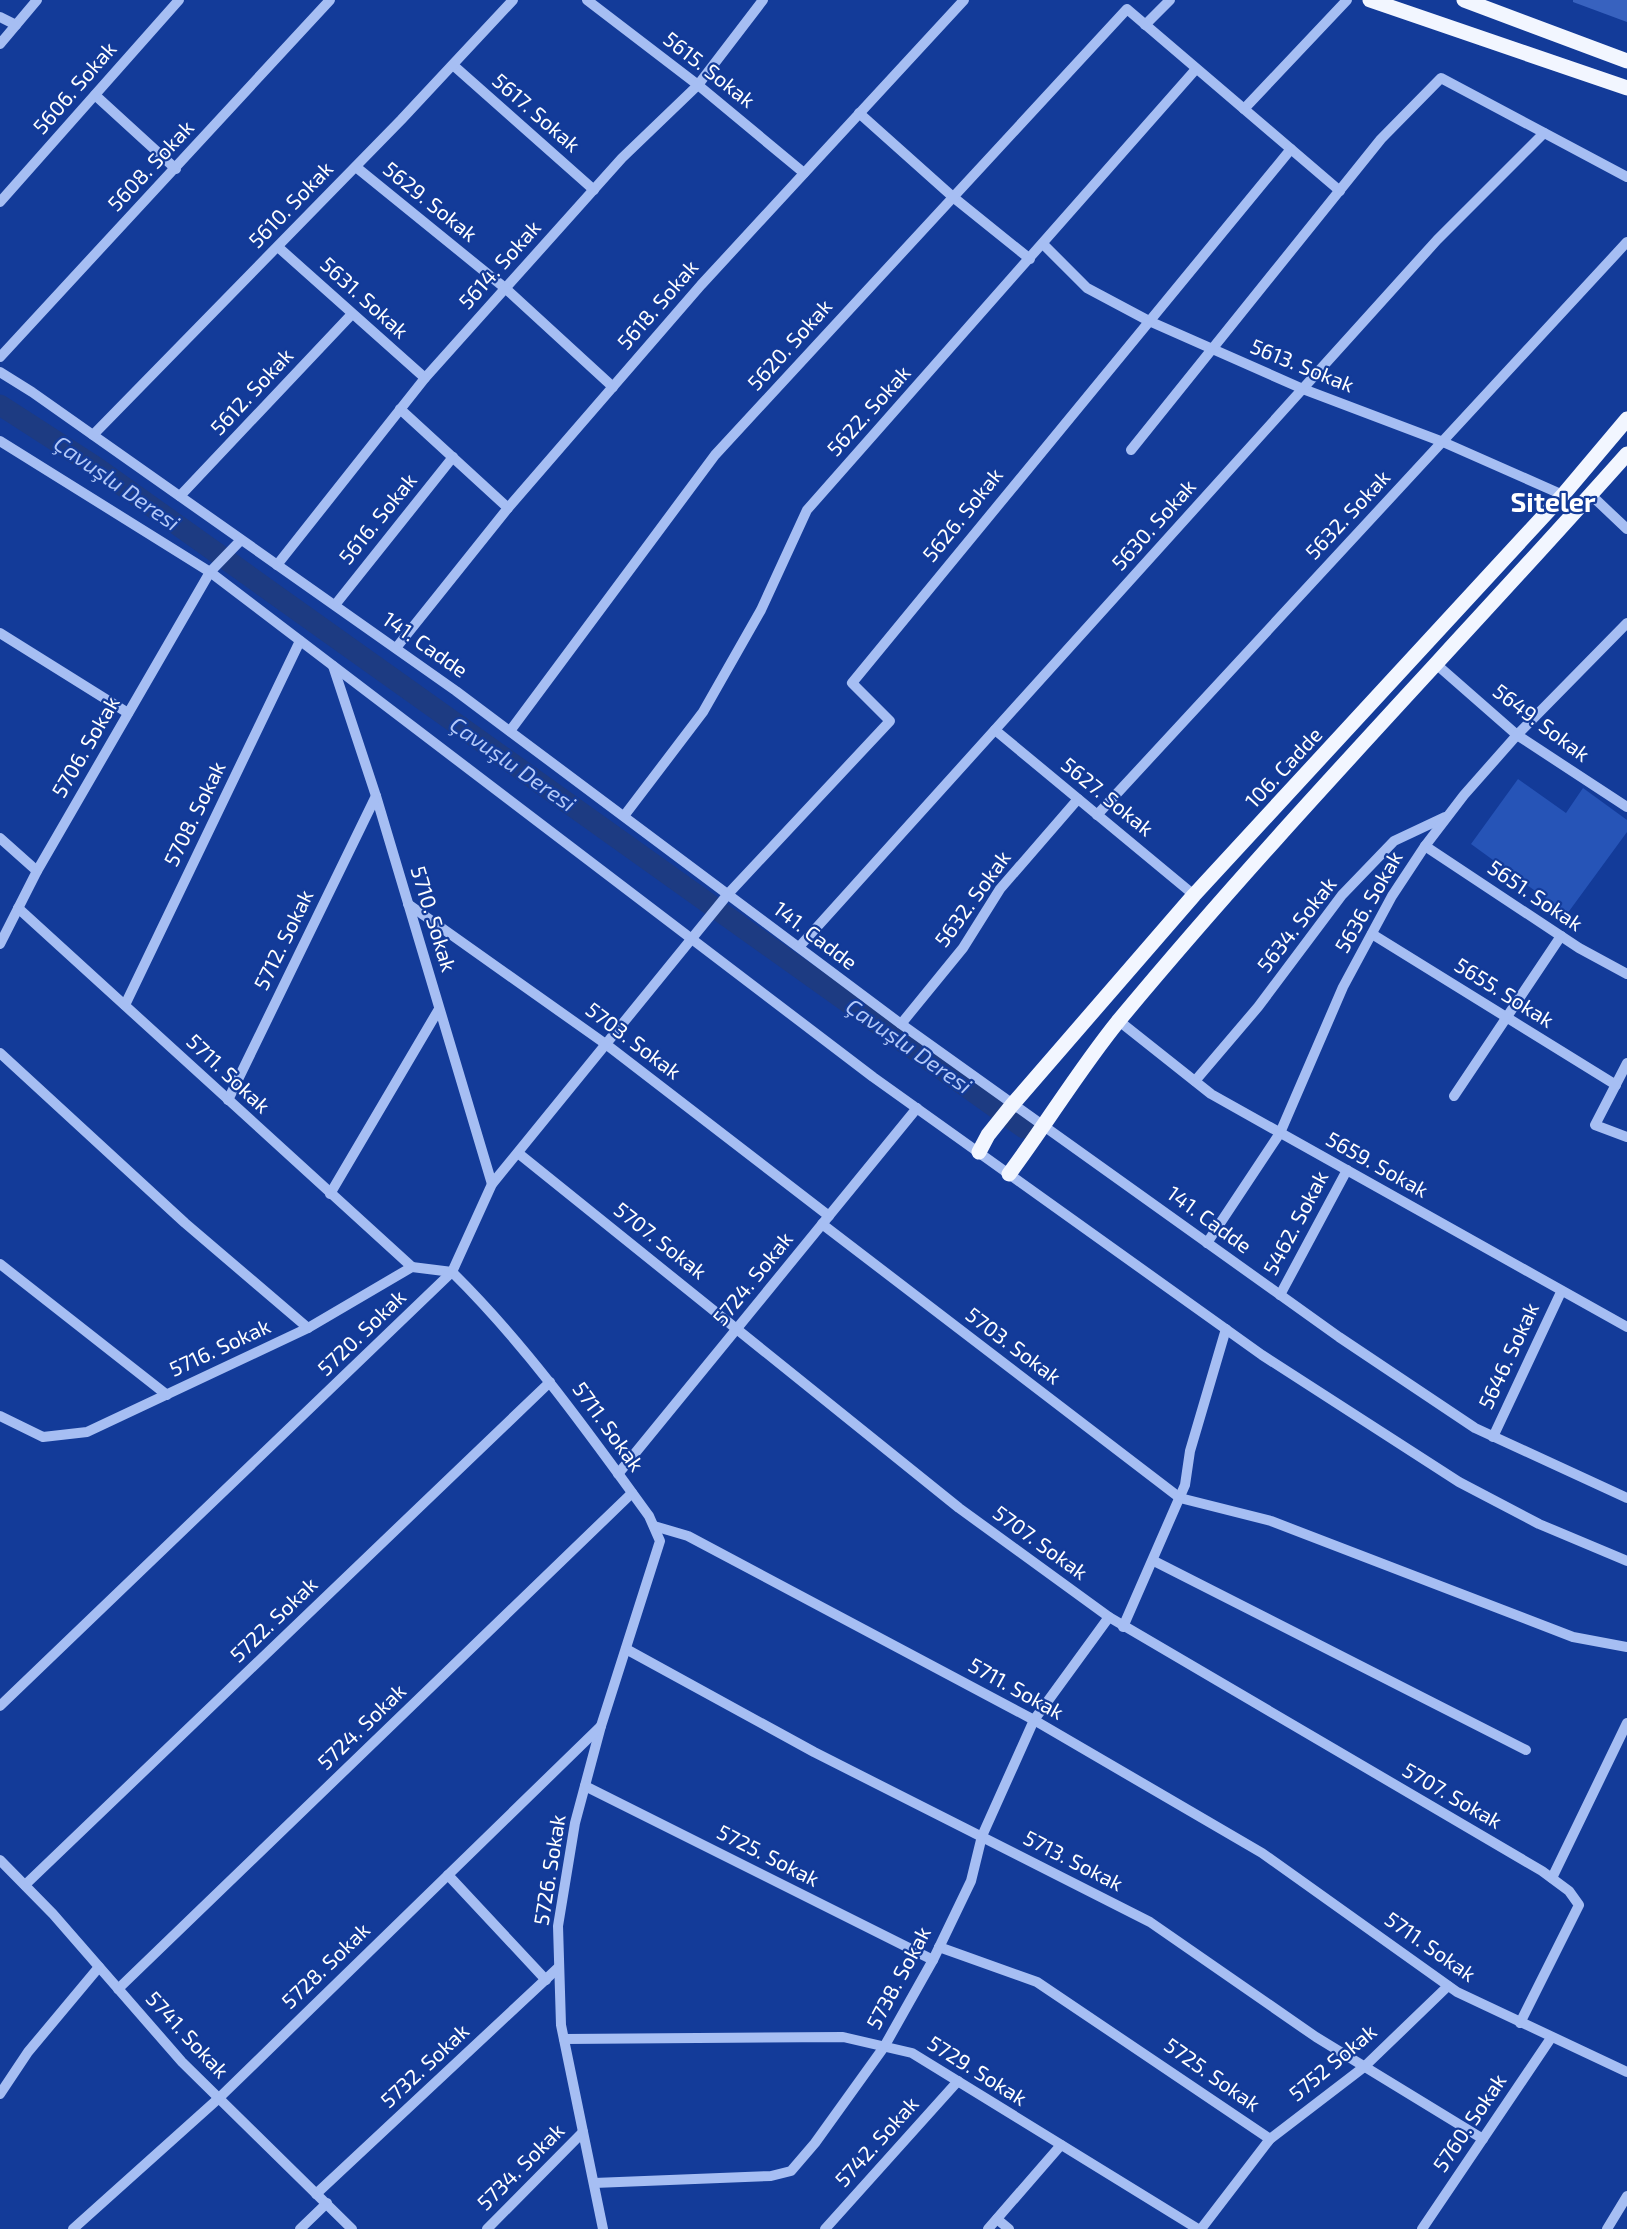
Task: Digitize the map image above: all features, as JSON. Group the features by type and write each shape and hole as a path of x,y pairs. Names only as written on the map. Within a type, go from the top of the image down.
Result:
{"main road":[{"path":"1370,0 1627,88"},
{"path":"1464,0 1627,61"},
{"name":"106. Cadde","path":"978,1152 988,1135 1013,1105 1194,894 1563,495 1627,419"},
{"name":"106. Cadde","path":"1009,1174 1041,1125 1119,1021 1284,829 1627,454"}],"street":[{"path":"0,44 37,0"},
{"name":"5606. Sokak","path":"0,202 179,0"},
{"name":"5608. Sokak","path":"0,357 330,0"},
{"name":"5610. Sokak","path":"93,435 356,167 513,0"},
{"name":"5615. Sokak","path":"587,0 698,85 804,173"},
{"name":"5614. Sokak","path":"277,565 425,378 622,158 698,85 763,0"},
{"name":"5618. Sokak","path":"396,648 508,508 701,285 964,0"},
{"path":"1170,0 1145,25 1340,191"},
{"path":"1244,110 1347,0"},
{"name":"5620. Sokak","path":"510,731 715,455 1127,9 1145,25"},
{"path":"0,17 16,25"},
{"name":"5617. Sokak","path":"453,65 594,190"},
{"name":"5622. Sokak","path":"624,816 703,712 761,610 807,510 1196,69"},
{"path":"1131,450 1381,139 1441,78 1627,177"},
{"path":"95,95 176,169"},
{"path":"859,113 953,197 1030,259"},
{"name":"5630. Sokak","path":"799,948 1437,240 1544,133"},
{"name":"5626. Sokak","path":"727,895 890,721 852,683 1291,149"},
{"name":"5629. Sokak","path":"356,167 505,288 613,387"},
{"name":"5632. Sokak","path":"1097,814 1627,242"},
{"name":"5613. Sokak","path":"1043,244 1088,288 1149,321 1303,389 1443,442 1563,495"},
{"name":"5631. Sokak","path":"278,247 425,378"},
{"name":"5612. Sokak","path":"180,496 352,314"},
{"name":"141. Cadde","path":"0,372 396,648 901,1024 1280,1295 1475,1428 1627,1498"},
{"path":"400,409 508,508"},
{"path":"0,441 210,571 917,1108 1226,1329 1459,1482 1539,1524 1627,1561"},
{"name":"5616. Sokak","path":"335,605 453,458"},
{"path":"1591,495 1627,529"},
{"name":"5706. Sokak","path":"0,944 37,871 210,571 241,540"},
{"name":"5636. Sokak","path":"1207,1243 1280,1133 1343,987 1392,896 1425,846 1517,735 1627,623"},
{"path":"0,633 128,713"},
{"name":"5708. Sokak","path":"125,1005 300,641"},
{"name":"5649. Sokak","path":"1436,664 1517,735 1627,807"},
{"name":"5710. Sokak","path":"333,666 376,796 492,1184"},
{"name":"5627. Sokak","path":"995,730 1194,894"},
{"name":"5712. Sokak","path":"228,1100 376,796"},
{"name":"5632. Sokak","path":"901,1024 963,948 1000,889 1078,799"},
{"name":"5634. Sokak","path":"1195,1081 1258,1007 1342,895 1394,841 1448,816"},
{"path":"0,838 37,871"},
{"name":"5651. Sokak","path":"1425,846 1561,936 1627,974"},
{"name":"5720. Sokak","path":"0,1706 452,1272 492,1184 727,895"},
{"name":"5703. Sokak","path":"408,904 607,1045 1180,1498"},
{"name":"5711. Sokak","path":"18,908 412,1267"},
{"name":"5655. Sokak","path":"1372,934 1616,1085"},
{"path":"1455,1096 1561,936"},
{"path":"330,1194 439,1009"},
{"name":"5659. Sokak","path":"1119,1021 1211,1094 1627,1327"},
{"path":"0,1053 185,1223 308,1328"},
{"path":"1627,1063 1595,1125 1627,1137"},
{"name":"5724. Sokak","path":"618,1474 917,1108"},
{"name":"5707. Sokak","path":"518,1152 959,1508 1109,1617 1552,1878 1569,1891 1580,1905 1520,2023"},
{"name":"5462. Sokak","path":"1280,1295 1347,1170"},
{"path":"0,1264 167,1395"},
{"path":"412,1267 452,1272"},
{"name":"5716. Sokak","path":"0,1416 43,1437 87,1432 308,1328 412,1267"},
{"name":"5711. Sokak","path":"452,1272 477,1296 550,1382 654,1526 688,1536 1034,1720 1263,1852 1448,1986 1551,2038 1627,2072"},
{"name":"5646. Sokak","path":"1493,1437 1561,1292"},
{"path":"1124,1627 1185,1485 1190,1451 1226,1329"},
{"name":"5722. Sokak","path":"25,1886 550,1382"},
{"name":"5724. Sokak","path":"118,1989 632,1493"},
{"path":"1180,1498 1271,1521 1573,1637 1627,1647"},
{"name":"5726. Sokak","path":"603,2229 564,2039 558,1926 575,1823 601,1726 660,1540 654,1526"},
{"path":"1154,1561 1526,1750"},
{"name":"5738. Sokak","path":"594,2183 771,2176 791,2171 815,2143 884,2047 933,1960 971,1881 981,1836 1034,1720 1109,1617"},
{"name":"5713. Sokak","path":"626,1648 814,1752 1150,1922 1316,2037 1483,2139"},
{"path":"1552,1878 1627,1723"},
{"name":"5728. Sokak","path":"73,2229 219,2098 601,1726"},
{"name":"5725. Sokak","path":"585,1786 933,1960"},
{"name":"5741. Sokak","path":"0,1860 99,1967 182,2062 352,2229"},
{"path":"448,1875 546,1980"},
{"name":"5725. Sokak","path":"939,1947 1037,1982 1270,2139"},
{"path":"0,2094 28,2052 99,1967"},
{"name":"5732. Sokak","path":"316,2193 559,1967"},
{"name":"5752 Sokak","path":"1199,2229 1270,2139 1364,2067 1448,1986"},
{"name":"5729. Sokak","path":"564,2039 843,2037 912,2053 1199,2229"},
{"name":"5760. Sokak","path":"1422,2229 1551,2038"},
{"name":"5742. Sokak","path":"825,2229 958,2081"},
{"name":"5734. Sokak","path":"487,2229 583,2132"},
{"path":"988,2229 1061,2145"},
{"path":"1607,2229 1627,2196"},
{"path":"300,2229 327,2204"},
{"path":"997,2219 1009,2229"}],"shaded area":[{"path":"1518,779 1566,813 1583,788 1627,820 1627,832 1567,914 1471,844"}],"building":[{"path":"1573,0 1627,0 1627,22 1573,2"}],"waterway":[{"name":"Çavuşlu Deresi","path":"0,405 96,467 1024,1128"}],"district":[{"name":"Siteler","path":"1553,503"}]}
